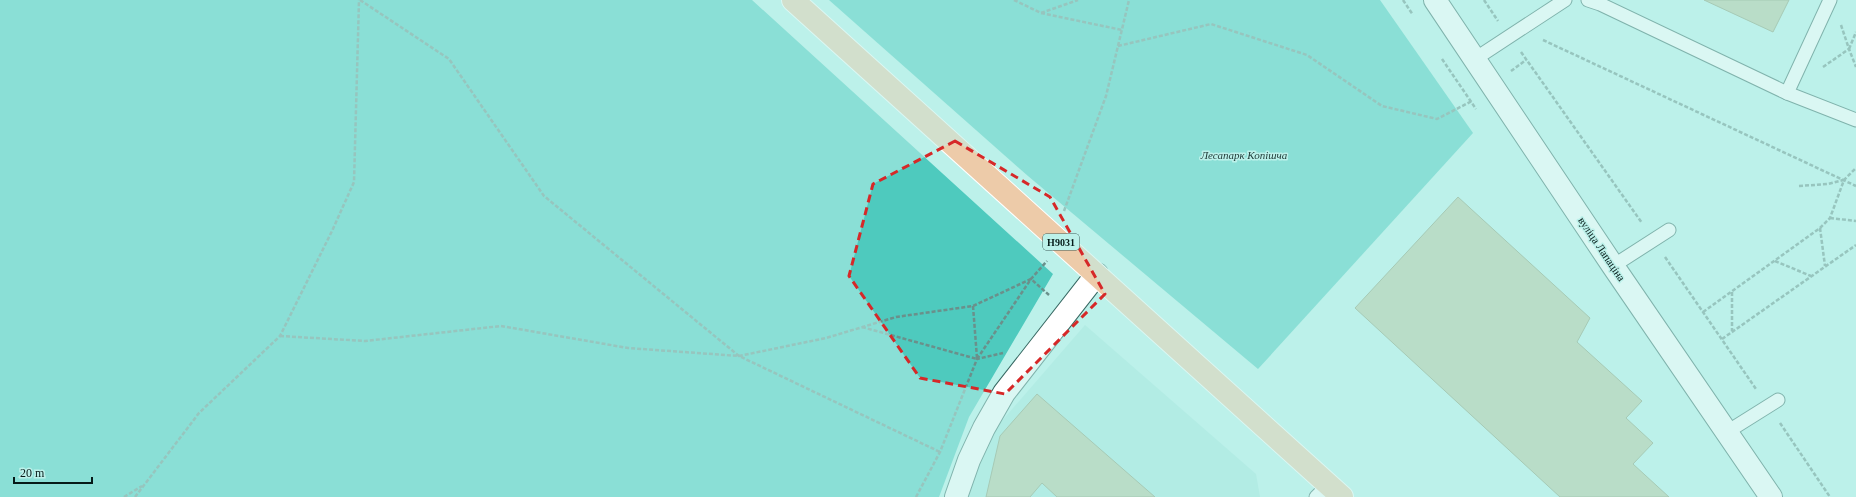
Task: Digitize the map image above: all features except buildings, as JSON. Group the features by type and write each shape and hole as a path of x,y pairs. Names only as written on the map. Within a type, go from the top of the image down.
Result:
{"main road":[{"name":"Н9031","path":"793,0 1096,274 1329,493"},
{"name":"вуліца Лапаціна","path":"1435,0 1613,266 1772,497"},
{"path":"956,497 969,460 984,428 1004,393 1096,274"}],"lane":[{"path":"1475,59 1565,0"},
{"path":"1588,0 1600,4 1787,93 1856,120"},
{"path":"1787,93 1830,0"},
{"path":"1613,266 1669,230"},
{"path":"1727,432 1773,403"}],"path":[{"path":"135,497 199,413 280,336 332,231 354,182 359,0"},
{"path":"359,0 449,59 544,196 739,356 940,452"},
{"path":"1014,0 1040,13 1122,30"},
{"path":"1040,13 1078,0"},
{"path":"1054,236 1106,96 1129,0"},
{"path":"1484,0 1500,23"},
{"path":"1118,46 1212,24 1307,55 1382,106 1437,119 1471,102"},
{"path":"1821,68 1849,49 1856,32"},
{"path":"1538,37 1856,186"},
{"path":"1849,49 1856,67"},
{"path":"1506,75 1526,60 1654,240 1722,339 1773,403 1830,497"},
{"path":"1703,312 1820,228 1830,218 1844,180 1856,168"},
{"path":"1799,186 1828,184 1844,180"},
{"path":"1830,218 1856,221"},
{"path":"1820,228 1825,266"},
{"path":"1722,339 1856,245"},
{"path":"1774,261 1811,276"},
{"path":"280,336 365,341 501,326 628,348 739,356 826,338 896,317 973,306 1031,279"},
{"path":"1031,279 1066,311"},
{"path":"977,359 1031,279"},
{"path":"1732,292 1732,331"},
{"path":"973,306 977,359"},
{"path":"862,327 977,359"},
{"path":"124,497 144,485"}],"highlighted area":[{"path":"955,141 1050,197 1105,294 1005,394 920,378 849,276 873,184"}],"shaded area":[{"path":"1085,325 1256,474 1260,497 968,497 988,437"}],"green space":[{"path":"0,0 752,0 1053,274 969,417 939,497 0,497"},
{"name":"Лесапарк Копішча","path":"829,0 1380,0 1473,133 1258,369 1028,176"}]}
